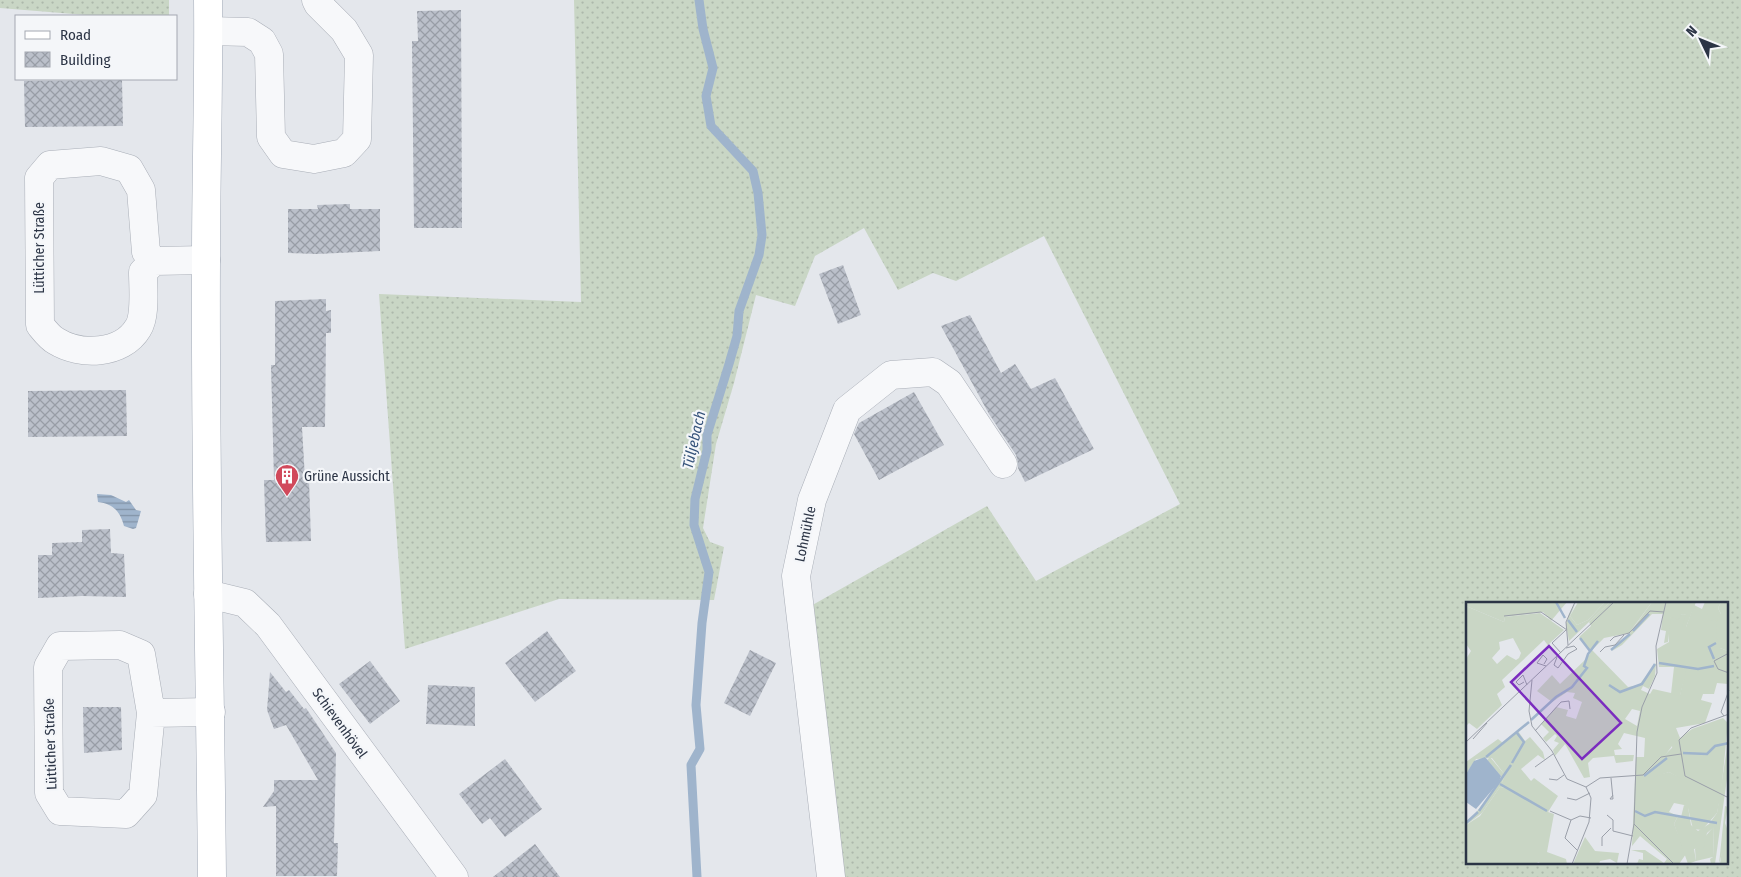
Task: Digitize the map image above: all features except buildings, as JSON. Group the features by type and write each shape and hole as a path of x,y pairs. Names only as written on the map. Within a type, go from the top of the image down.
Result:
{"main road":[{"path":"208,0 206,260 212,877"}],"street":[{"path":"208,31 248,32 262,40 269,54 271,137 283,154 314,159 344,153 357,139 359,55 344,30 316,0"},
{"name":"Lütticher Straße","path":"100,161 128,169 141,190 146,252 154,261 143,272 144,304 139,328 120,346 83,351 55,341 40,325 39,178 50,165 100,161"},
{"path":"154,261 206,260"},
{"name":"Lohmühle","path":"831,877 796,576 812,500 847,410 891,375 933,372 948,383 1003,464"},
{"name":"Schievenhövel","path":"208,594 245,603 268,625 454,877"},
{"name":"Lütticher Straße","path":"120,645 141,654 151,713 143,795 126,814 60,811 49,793 48,667 60,646 120,645"},
{"path":"151,713 211,712"}],"green space":[{"path":"0,0 169,0 169,15 86,15 0,8"},
{"path":"574,0 1741,0 1741,877 840,877 809,607 987,506 1036,581 1180,504 1044,236 956,281 933,273 898,290 864,228 815,256 795,306 756,295 734,383 716,444 703,528 710,542 724,547 714,600 559,599 405,649 379,294 581,302"}],"water":[{"path":"97,494 111,495 126,502 129,500 136,510 141,511 136,528 124,526 118,512 108,504 98,502"}],"waterway":[{"name":"Tüljebach","path":"697,877 691,765 700,749 696,705 702,623 709,572 694,525 695,499 707,450 707,435 737,336 739,311 759,255 762,235 758,193 753,171 711,126 706,96 713,68 703,29 699,0"}],"place":[{"name":"Grüne Aussicht","path":"287,497"}]}
